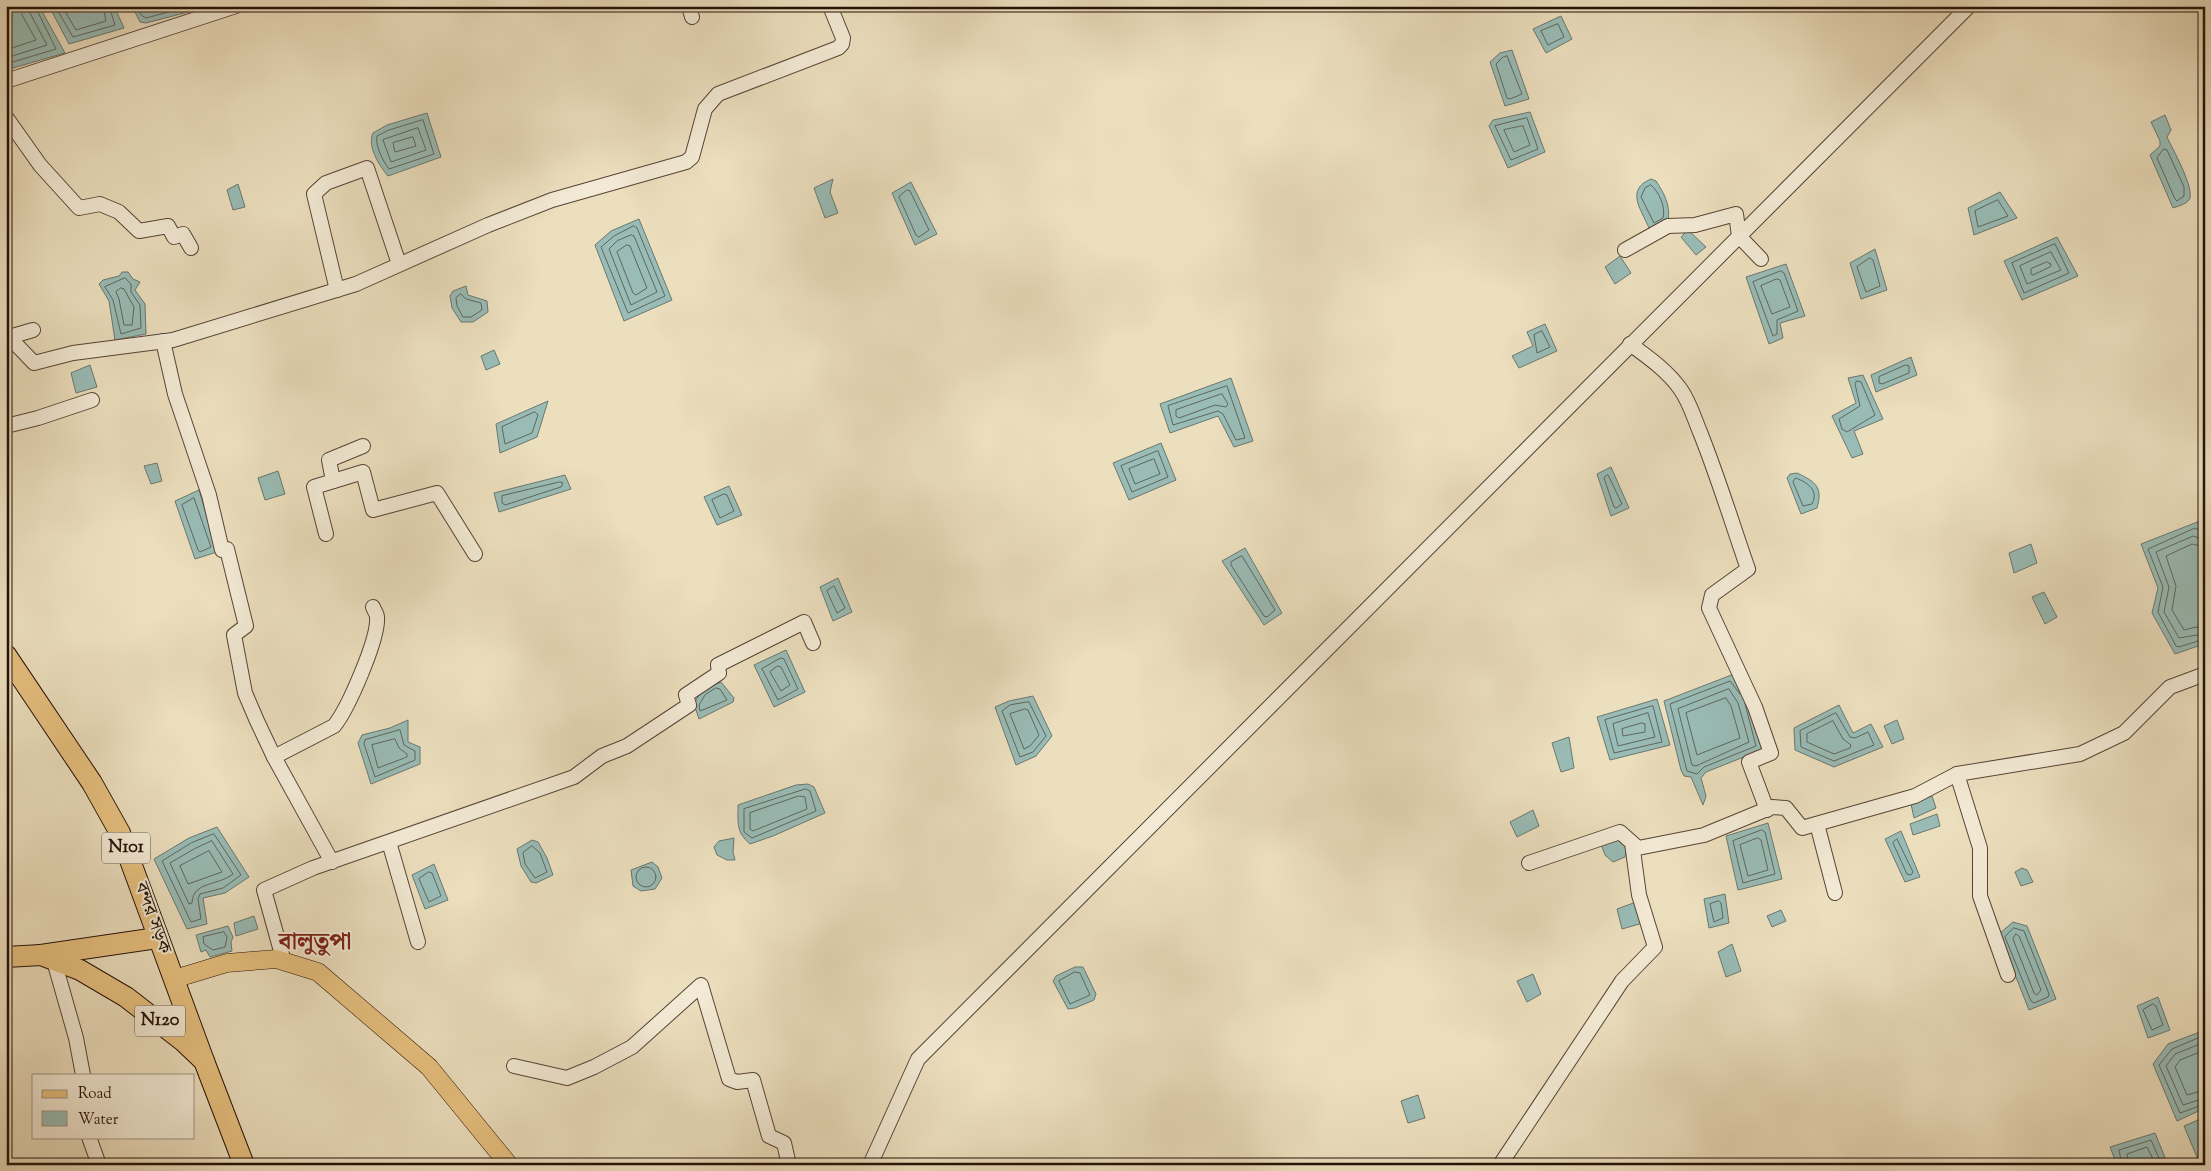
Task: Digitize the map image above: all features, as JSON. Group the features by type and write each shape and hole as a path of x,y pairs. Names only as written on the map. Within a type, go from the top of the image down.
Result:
{"highway":[{"name":"বন্দর সড়ক","path":"6,655 105,805 128,852 204,1061"},
{"path":"48,958 158,938"},
{"name":"N120","path":"6,957 48,958 80,970 126,997 156,1018 204,1061 244,1165"}],"main road":[{"path":"174,979 227,963 276,959 318,972 429,1067 509,1165"}],"street":[{"path":"6,81 236,6"},
{"path":"8,336 34,363 72,353 163,341 337,290 488,225 552,200 686,162 692,157 705,108 718,94 838,48 842,44 843,38 830,6"},
{"path":"870,1165 918,1059 1969,6"},
{"path":"6,117 40,164 79,208 100,204 119,212 139,231 168,226 174,237 184,234 190,248"},
{"path":"337,290 314,194 326,183 368,168 400,264"},
{"path":"1625,250 1668,226 1695,225 1736,214 1740,236 1761,259"},
{"path":"8,336 33,330"},
{"path":"163,341 175,394 209,495 222,550 227,550 246,626 234,635 245,693 274,757 332,862"},
{"path":"1630,344 1651,359 1672,379 1688,403 1712,460 1748,569 1712,595 1710,608 1755,707 1771,753 1749,762 1767,810"},
{"path":"6,426 38,418 92,400"},
{"path":"333,481 329,460 363,446"},
{"path":"326,534 314,487 363,472 372,510 437,493 475,554"},
{"path":"274,757 334,726 341,718 356,688 376,630 378,616 373,607"},
{"path":"284,962 264,890 332,862 574,777 602,756 627,746 689,705 686,695 719,673 718,665 804,622 813,643"},
{"path":"1529,863 1620,832 1638,848 1704,835 1767,810 1786,808 1802,828 1914,796 1957,774 2080,754 2124,733 2170,687 2205,674"},
{"path":"1957,774 1980,848 1980,896 2008,975"},
{"path":"1817,824 1835,893"},
{"path":"389,842 418,942"},
{"path":"1500,1165 1622,981 1655,947 1639,895 1632,843"},
{"path":"48,958 76,1038 83,1074"},
{"path":"514,1066 566,1078 594,1067 632,1047 701,985 729,1079 737,1082 754,1080 769,1136 784,1143 789,1165"},
{"path":"89,1138 99,1164"}],"water":[{"path":"6,6 39,6 65,53 6,70"},
{"path":"49,6 114,6 124,28 69,44"},
{"path":"132,6 211,6 146,23 140,22"},
{"path":"1561,16 1572,39 1546,53 1533,29"},
{"path":"1512,50 1529,99 1505,106 1490,62 1500,53"},
{"path":"1530,112 1545,152 1508,168 1489,126 1493,120"},
{"path":"427,113 441,157 388,176 373,150 373,133 387,125"},
{"path":"2165,115 2171,130 2167,137 2186,176 2190,192 2190,198 2187,202 2173,208 2150,155 2160,146 2160,141 2151,122"},
{"path":"833,179 830,192 838,213 825,218 814,188"},
{"path":"1651,179 1656,181 1662,190 1669,210 1668,221 1655,229 1649,228 1637,200 1637,194 1643,183"},
{"path":"911,182 937,234 915,245 892,193"},
{"path":"238,184 245,207 233,210 227,190"},
{"path":"2000,192 2017,218 1974,235 1968,208"},
{"path":"639,219 672,300 624,321 595,245 611,231"},
{"path":"1688,230 1706,247 1696,255 1681,237"},
{"path":"2057,237 2078,276 2022,300 2004,261"},
{"path":"1875,249 1887,290 1861,299 1850,263"},
{"path":"1620,256 1631,273 1615,284 1605,267"},
{"path":"1786,264 1805,316 1780,323 1783,338 1769,344 1746,277"},
{"path":"122,272 128,272 133,279 140,282 135,290 145,304 146,334 115,340 109,301 99,284 103,280 119,276"},
{"path":"466,286 468,295 487,301 488,312 473,322 461,322 452,308 450,296 453,291"},
{"path":"1545,324 1557,351 1519,368 1512,356 1533,346 1527,332"},
{"path":"494,350 500,364 486,370 481,356"},
{"path":"1911,357 1917,375 1876,392 1871,375"},
{"path":"90,365 97,387 76,393 71,373"},
{"path":"1863,375 1883,419 1854,431 1863,454 1852,458 1832,416 1856,403 1848,378"},
{"path":"1231,378 1253,441 1234,447 1218,416 1170,433 1160,404"},
{"path":"548,401 537,437 500,453 496,424"},
{"path":"1161,443 1176,480 1129,500 1113,463"},
{"path":"157,463 162,481 151,484 144,466"},
{"path":"1611,467 1629,508 1611,516 1597,474"},
{"path":"278,471 285,494 265,500 258,478"},
{"path":"1797,473 1813,482 1819,495 1817,508 1801,514 1787,478 1790,474"},
{"path":"565,475 571,489 499,512 494,493"},
{"path":"729,486 742,515 717,525 704,497"},
{"path":"199,490 217,552 195,559 175,501"},
{"path":"2200,521 2205,536 2205,656 2198,646 2175,654 2152,613 2158,588 2141,544"},
{"path":"2031,544 2037,563 2014,573 2009,553"},
{"path":"1245,548 1282,613 1264,625 1222,561"},
{"path":"838,578 852,612 833,621 820,587"},
{"path":"2044,592 2057,617 2045,624 2032,597"},
{"path":"786,650 805,692 774,707 754,665"},
{"path":"1734,674 1748,698 1764,749 1706,772 1701,778 1706,796 1703,805 1691,777 1684,776 1681,770 1664,701"},
{"path":"721,682 734,698 733,702 699,719 694,704 701,691"},
{"path":"1033,696 1052,736 1036,756 1016,765 995,707 1009,701"},
{"path":"1657,699 1670,745 1610,760 1597,717"},
{"path":"1839,705 1853,733 1871,724 1883,747 1834,767 1795,750 1794,728"},
{"path":"408,720 408,742 420,747 420,764 371,784 358,743 362,735 390,728"},
{"path":"1897,720 1904,739 1892,744 1884,726"},
{"path":"1569,737 1574,768 1561,772 1552,743"},
{"path":"808,784 814,787 825,813 750,844 745,840 739,827 738,805 796,785"},
{"path":"1932,796 1936,808 1914,818 1911,804"},
{"path":"1533,810 1539,826 1517,837 1510,822"},
{"path":"1937,814 1940,826 1913,835 1910,824"},
{"path":"1768,823 1782,879 1738,890 1726,836"},
{"path":"217,827 249,877 225,893 203,898 207,924 187,929 154,859 189,838"},
{"path":"1901,831 1920,877 1905,882 1885,839"},
{"path":"1618,837 1627,846 1625,857 1613,862 1605,855 1601,844"},
{"path":"734,838 733,852 735,860 727,860 717,855 714,847 719,841"},
{"path":"532,840 538,842 547,858 553,875 536,883 531,882 521,866 517,849"},
{"path":"652,862 658,867 662,878 655,889 641,891 633,886 631,870"},
{"path":"434,864 448,900 425,909 412,875"},
{"path":"2022,868 2027,870 2033,882 2021,886 2015,872"},
{"path":"1725,894 1729,923 1709,928 1704,899"},
{"path":"1636,902 1643,923 1622,929 1617,909"},
{"path":"1781,910 1786,921 1772,927 1767,916"},
{"path":"254,916 258,929 236,936 234,923"},
{"path":"2013,922 2027,926 2056,999 2029,1010 1999,934"},
{"path":"228,926 233,937 231,942 232,951 210,957 206,950 201,952 196,935"},
{"path":"1732,944 1741,971 1726,977 1718,952"},
{"path":"1075,967 1083,967 1096,994 1094,1000 1068,1009 1053,981 1056,976"},
{"path":"1533,974 1541,994 1527,1002 1517,981"},
{"path":"2158,997 2170,1030 2148,1038 2137,1006"},
{"path":"2205,1030 2205,1108 2177,1121 2153,1064 2168,1044"},
{"path":"1418,1095 1425,1118 1408,1123 1401,1101"},
{"path":"2205,1117 2205,1159 2199,1162 2184,1126"},
{"path":"2155,1133 2168,1165 2117,1165 2110,1147"}],"district":[{"name":"বালুতুপা","path":"315,943"}]}
